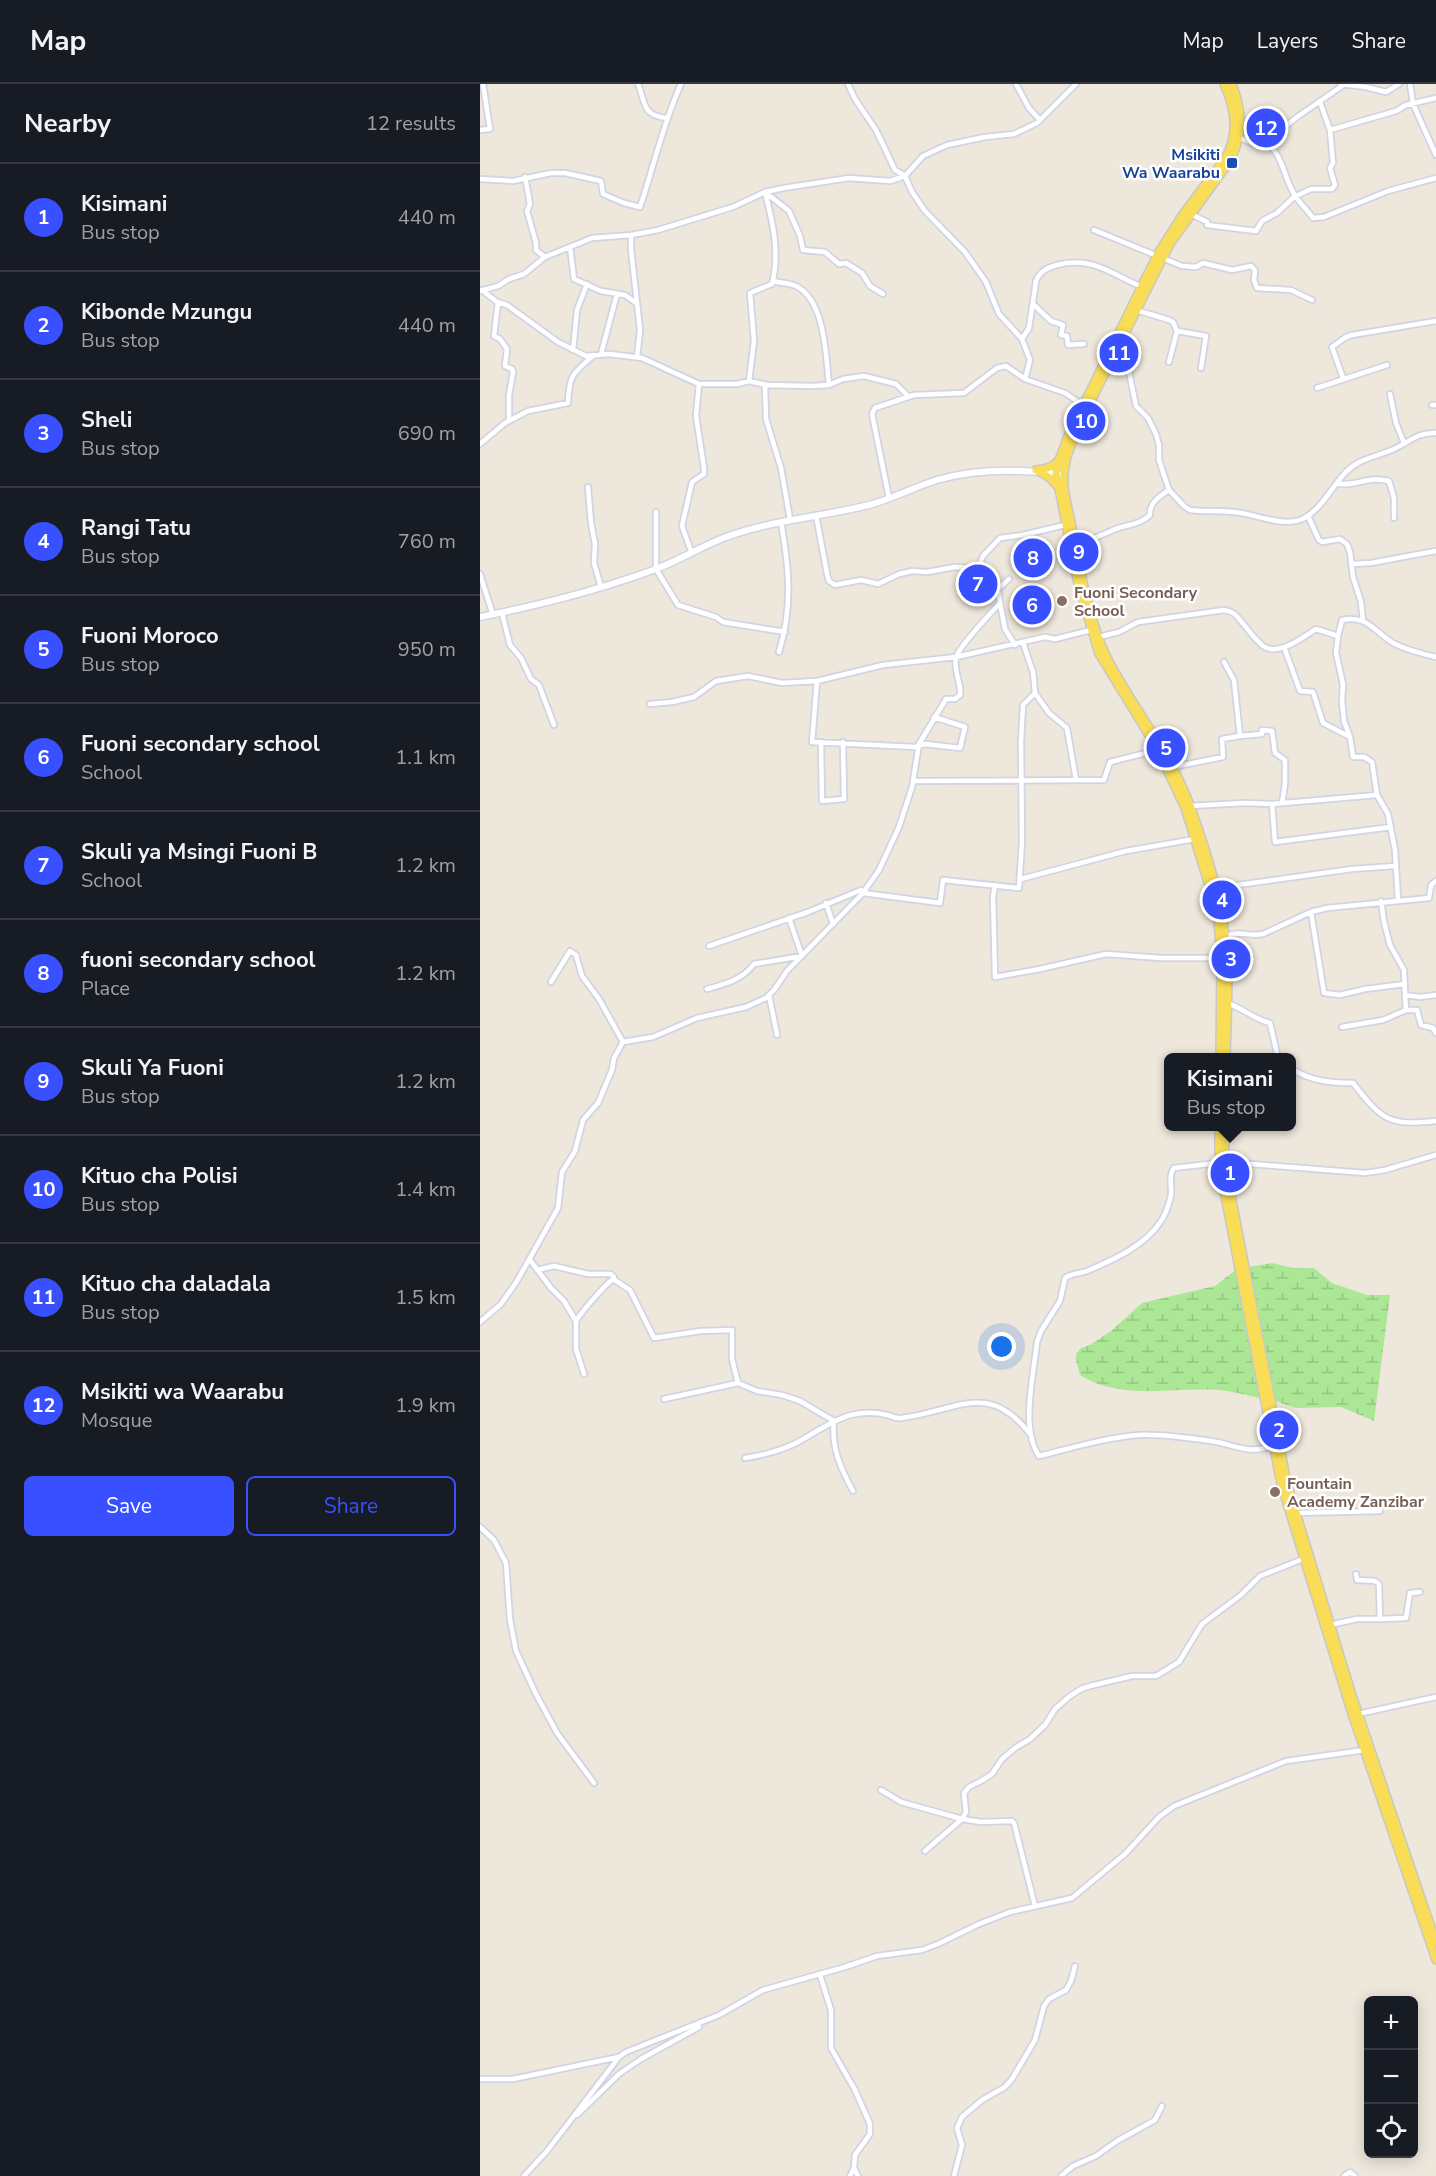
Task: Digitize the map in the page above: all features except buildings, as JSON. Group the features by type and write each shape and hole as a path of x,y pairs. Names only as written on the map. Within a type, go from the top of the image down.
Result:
{"main road":[{"path":"1036,470 1054,465 1059,460 1083,405 1142,287 1183,214 1232,147 1234,117 1224,84"},
{"path":"1220,1053 1226,936 1216,888 1190,806 1173,767 1110,663 1099,638 1060,474 1077,429 1160,256 1230,161 1240,138 1242,123 1232,84"},
{"path":"1059,460 1059,493 1090,630 1105,666 1158,750 1185,808 1195,839 1218,922 1224,958 1227,1003 1226,1053"},
{"path":"1036,470 1050,478 1059,493"},
{"path":"1220,1131 1230,1207 1268,1405 1287,1483 1367,1750 1436,1942"},
{"path":"1223,1162 1224,1131"},
{"path":"1268,1405 1281,1484 1303,1559 1436,1960"}],"street":[{"path":"480,130 490,129 483,84"},
{"path":"638,84 643,103 649,112 654,117 666,118"},
{"path":"480,179 513,181 551,173 566,173 601,181 603,195 640,207 666,118 681,84"},
{"path":"848,84 855,99 876,130 895,170 905,176 912,192 925,211 965,252 987,282 999,314 1023,339 1030,360 1025,379"},
{"path":"1016,84 1029,108 1039,119"},
{"path":"481,290 524,274 545,257 592,238 631,236 658,230 722,210 765,192 849,178 890,181 905,176 923,156 947,145 1014,134 1037,123 1076,84"},
{"path":"1240,138 1254,144 1266,142 1342,85 1386,92 1399,84"},
{"path":"1410,84 1413,104 1436,155"},
{"path":"1330,130 1400,110 1406,105 1436,98"},
{"path":"1191,213 1207,222 1207,225 1256,231 1262,221 1277,213 1296,196 1317,188 1332,189 1335,185 1330,168 1333,163 1330,130 1320,102"},
{"path":"1266,142 1277,153 1296,196 1313,218 1318,219 1388,191 1436,178"},
{"path":"525,177 530,204 527,211 536,250 545,257"},
{"path":"749,381 754,341 750,293 772,284 775,273 775,230 765,192"},
{"path":"765,192 789,210 803,250 812,249 825,252 839,264 846,263 862,273 870,286 883,294"},
{"path":"1094,230 1182,266 1191,267 1203,263 1226,270 1251,267 1255,270 1254,280 1257,288 1291,291 1312,300"},
{"path":"631,236 640,330 637,357"},
{"path":"570,247 574,279 601,291 625,295 636,303"},
{"path":"1023,339 1029,328 1039,274 1046,268 1070,262 1087,262 1142,287"},
{"path":"773,281 796,286 815,304 825,346 829,385"},
{"path":"573,350 577,310 587,284"},
{"path":"481,290 498,302 507,304 558,342 586,356 601,354 637,357 699,384 737,384 749,381 765,385 829,385 843,379 864,376 896,384 908,396"},
{"path":"601,354 617,294"},
{"path":"498,302 494,336 500,339 507,349 505,366 513,372 508,421"},
{"path":"1033,304 1051,321 1063,325 1060,334 1067,336 1068,345 1084,344"},
{"path":"1136,310 1173,322 1177,331 1169,362"},
{"path":"1343,378 1332,347 1346,337 1436,321"},
{"path":"1177,331 1206,336 1202,368"},
{"path":"480,444 508,421 528,411 568,402 574,371 593,356"},
{"path":"1109,365 1129,372 1136,406 1148,418 1156,434 1159,460 1169,490 1190,510 1243,513 1292,521 1308,516 1344,474 1358,462 1393,450 1426,433 1436,433"},
{"path":"1317,388 1388,365"},
{"path":"889,498 872,414 875,408 908,396 964,393 997,368 1006,366 1025,379 1065,393 1083,405"},
{"path":"691,551 682,526 690,487 695,478 704,474 696,416 699,384"},
{"path":"765,385 766,419 781,468 790,519"},
{"path":"1390,394 1396,423 1404,443"},
{"path":"480,617 581,594 656,569 728,536 790,519 869,505 936,480 966,473 1036,470 1060,474"},
{"path":"1337,483 1344,485 1378,478 1389,481 1394,498 1394,518"},
{"path":"588,487 595,544 594,563 601,587"},
{"path":"1076,546 1109,531 1145,521 1150,515 1149,510 1154,502 1169,490"},
{"path":"656,512 656,569 678,605 716,617 723,622 785,633"},
{"path":"815,514 827,574 829,580 835,585 861,580 878,584 899,574 912,571 927,572 955,567 980,570 983,556 1000,538 1023,536 1065,525"},
{"path":"1308,516 1318,540 1322,542 1340,539 1344,541 1350,552 1363,621"},
{"path":"780,652 788,621 789,568 781,522"},
{"path":"1351,564 1371,563 1436,551"},
{"path":"480,574 493,615"},
{"path":"1009,579 998,589 1005,629 1015,645"},
{"path":"623,1042 653,1037 697,1018 746,1007 769,995 787,971 863,893 879,870 899,827 914,781 919,744 946,699 955,699 960,695 961,691 956,676 956,657 1000,603"},
{"path":"1099,638 1119,632 1138,622 1224,610 1237,615 1263,646 1272,649 1284,647 1316,629 1338,636"},
{"path":"502,613 510,645 521,658 531,679 538,685 554,725"},
{"path":"1398,900 1388,814 1377,795 1372,762 1364,757 1353,757 1350,737 1344,721 1341,701 1343,684 1336,653 1342,620 1363,621 1394,644 1436,657"},
{"path":"650,704 694,697 716,681 748,676 782,683 817,681 883,665 956,657 1045,637 1055,639 1090,630"},
{"path":"1023,643 1033,672 1035,693 1049,713 1067,728 1076,780"},
{"path":"1284,647 1300,691 1313,692 1323,723 1350,737"},
{"path":"1224,662 1234,680 1240,736"},
{"path":"817,681 812,742 915,747 919,744 960,748 965,727 934,717"},
{"path":"709,945 808,912 861,890 863,893 940,903 943,880 1019,888 1021,879 1023,705 1035,693"},
{"path":"1173,767 1223,757 1222,740 1262,734 1262,730 1272,731 1275,753 1284,759 1287,765 1282,803"},
{"path":"821,742 822,801 844,799 843,742"},
{"path":"914,781 1104,780 1110,762 1158,750"},
{"path":"1190,806 1244,802 1272,804 1377,795"},
{"path":"1272,804 1275,842 1391,827"},
{"path":"1021,879 1126,851 1195,839"},
{"path":"1216,888 1352,869 1395,866"},
{"path":"1226,936 1235,932 1255,936 1263,934 1311,912 1327,908 1429,897 1431,885 1436,881"},
{"path":"995,885 993,897 995,977 1106,954 1161,958 1224,958"},
{"path":"1381,901 1390,945 1404,970 1406,1010"},
{"path":"826,903 833,924"},
{"path":"1311,912 1324,993 1340,995 1405,984"},
{"path":"789,918 802,956"},
{"path":"551,982 570,951 576,955 582,976 599,999 623,1042"},
{"path":"707,989 732,982 748,973 754,964 802,956"},
{"path":"769,995 777,1035"},
{"path":"1406,995 1420,997 1436,995"},
{"path":"1227,1003 1240,1007 1261,1021 1270,1023 1277,1053"},
{"path":"1342,1027 1383,1020 1406,1010 1417,1010 1420,1025 1433,1028 1436,1033"},
{"path":"480,1322 501,1304 530,1260 558,1208 562,1172 575,1151 583,1120 598,1103 623,1042"},
{"path":"1296,1071 1329,1083 1353,1083 1382,1116 1393,1122 1436,1121"},
{"path":"1030,1434 1029,1417 1037,1342 1041,1331 1060,1302 1065,1278 1072,1274 1078,1275 1109,1261 1150,1235 1161,1221 1167,1208 1171,1193 1172,1170 1223,1162 1365,1173 1385,1170 1436,1155"},
{"path":"530,1260 564,1302 576,1321"},
{"path":"537,1270 554,1266 588,1274 611,1274 613,1279 630,1290 654,1338 701,1331 732,1330 732,1359 738,1383"},
{"path":"584,1374 576,1349 576,1321 597,1297 601,1288 613,1279"},
{"path":"664,1399 738,1383 757,1391 800,1401 834,1421"},
{"path":"745,1458 783,1449 834,1421 852,1414 873,1412 898,1419 966,1403 984,1403 1004,1408 1019,1419 1030,1434 1039,1456 1140,1435 1214,1441 1234,1448 1261,1450 1273,1445"},
{"path":"834,1421 833,1435 839,1465 853,1491"},
{"path":"1296,1514 1380,1511"},
{"path":"480,1527 487,1536 494,1540 506,1563 511,1629 516,1651 557,1733 594,1783"},
{"path":"925,1851 962,1819 966,1812 963,1793 992,1773 1002,1759 1030,1739 1045,1725 1055,1709 1070,1696 1090,1686 1132,1676 1156,1676 1179,1662 1202,1624 1241,1596 1260,1576 1303,1559"},
{"path":"1356,1574 1357,1580 1375,1581 1379,1584 1380,1619"},
{"path":"1329,1625 1357,1619 1406,1618 1410,1593 1420,1592"},
{"path":"1358,1714 1436,1697"},
{"path":"567,2125 619,2074 711,2018 763,1990 820,1975 877,1956 922,1950 979,1923 1010,1912 1072,1898 1125,1854 1159,1817 1174,1806 1286,1761 1367,1750"},
{"path":"881,1790 901,1802 962,1819 981,1822 1012,1821 1035,1906"},
{"path":"954,2176 962,2145 957,2128 962,2117 1012,2079 1035,2040 1044,2006 1049,1999 1066,1990 1075,1966"},
{"path":"820,1975 831,2010 831,2048 855,2090 870,2124 870,2134 855,2156 854,2168 850,2176"},
{"path":"524,2176 547,2151 619,2057 626,2052 711,2018"},
{"path":"480,2079 513,2079 619,2057"},
{"path":"1061,2176 1073,2166 1096,2156 1117,2141 1155,2120 1162,2106"},
{"path":"854,2168 858,2176"},
{"path":"1344,2176 1350,2172 1355,2176"}],"green space":[{"path":"1272,1263 1293,1268 1314,1268 1332,1283 1367,1295 1390,1295 1374,1421 1341,1407 1296,1408 1272,1400 1249,1267"},
{"path":"1238,1268 1260,1398 1218,1390 1148,1391 1113,1388 1080,1375 1076,1354 1081,1348 1090,1345 1111,1331 1142,1303 1215,1286"}],"place":[{"name":"Msikiti wa Waarabu","path":"1266,128"},
{"name":"Msikiti Wa Waarabu","path":"1232,163"},
{"name":"Kituo cha daladala","path":"1119,353"},
{"name":"Kituo cha Polisi","path":"1086,421"},
{"name":"Skuli Ya Fuoni","path":"1079,552"},
{"name":"fuoni secondary school","path":"1033,558"},
{"name":"Skuli ya Msingi Fuoni B","path":"978,584"},
{"name":"Fuoni Secondary School","path":"1062,601"},
{"name":"Fuoni secondary school","path":"1032,605"},
{"name":"Fuoni Moroco","path":"1166,748"},
{"name":"Rangi Tatu","path":"1222,900"},
{"name":"Sheli","path":"1231,959"},
{"name":"Kisimani","path":"1230,1173"},
{"name":"Kibonde Mzungu","path":"1279,1430"},
{"name":"Fountain Academy Zanzibar","path":"1275,1492"}]}
